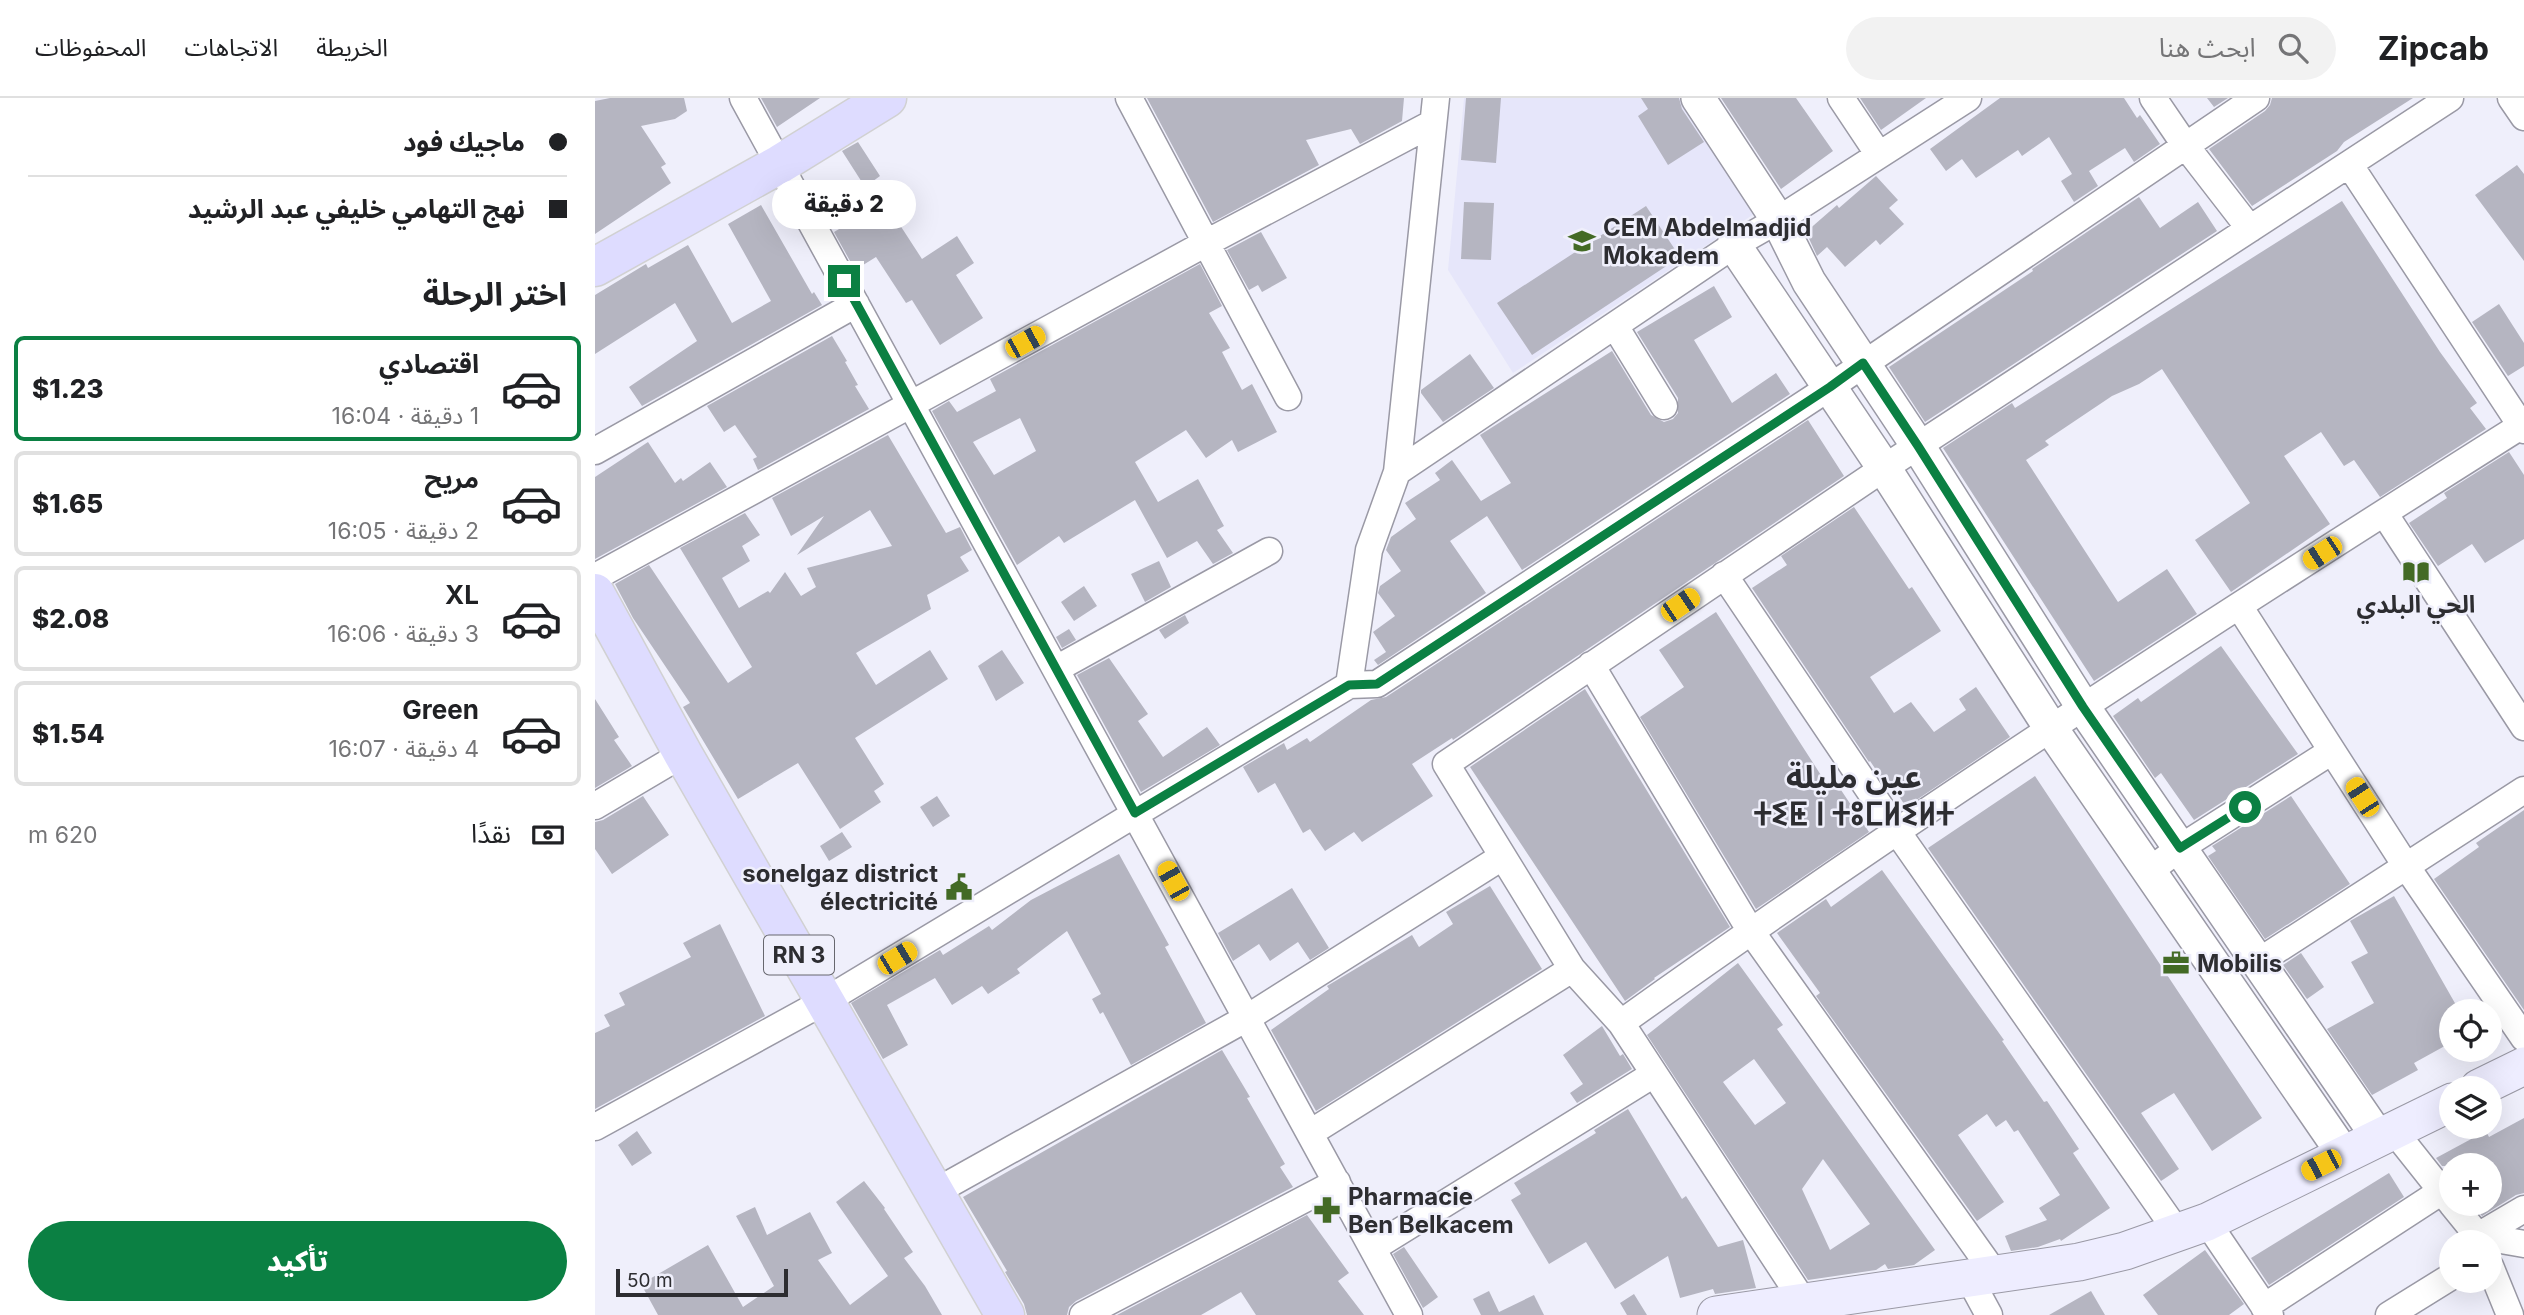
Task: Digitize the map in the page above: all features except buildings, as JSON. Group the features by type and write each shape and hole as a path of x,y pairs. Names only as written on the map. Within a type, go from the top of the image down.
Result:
{"main road":[{"path":"595,267 780,164 887,98"},
{"name":"RN 3","path":"595,593 683,754 1005,1315"},
{"path":"2502,1077 2524,1066"},
{"path":"1716,1315 2079,1262 2125,1251 2193,1227 2439,1108"}],"street":[{"path":"743,98 1409,1315"},
{"path":"1129,98 1208,242 1288,397"},
{"path":"1698,98 1778,220 1791,251 1809,282 1918,446 2083,707 2258,962 2386,1134 2439,1190"},
{"path":"1841,98 1879,155"},
{"path":"1397,472 1734,245 1778,220 1968,98"},
{"path":"2153,98 2185,145 2250,229"},
{"path":"595,1127 825,1001 1349,685 1377,684 1830,387 2256,98"},
{"path":"1803,1301 1621,1023 1572,969 1446,764 1884,468 2449,98"},
{"path":"2511,98 2524,117"},
{"path":"595,577 1208,242 1435,110"},
{"path":"1349,685 1369,550 1397,472 1435,110"},
{"path":"1621,1023 1750,930 2050,727 2523,427 2349,164"},
{"path":"1734,245 1884,468 2050,727 2343,1153"},
{"path":"595,451 856,304"},
{"path":"1615,326 1664,406"},
{"path":"2385,513 2524,727"},
{"path":"1056,669 1269,551"},
{"path":"1724,575 1896,830 2193,1227 2267,1311 2439,1206"},
{"path":"2239,606 2406,866 2524,1038"},
{"path":"1591,665 1750,930 1982,1276 1989,1315"},
{"path":"2149,871 2180,848 2332,751"},
{"path":"595,806 683,754"},
{"path":"2258,962 2524,790"},
{"path":"935,1192 1247,1018 1502,857"},
{"path":"1310,1133 1572,969"},
{"path":"1373,1248 1654,1074"},
{"path":"1083,1315 1337,1182"},
{"path":"2492,1230 2524,1209"},
{"path":"2461,1216 2472,1230"},
{"path":"2502,1242 2524,1244"},
{"path":"2389,1315 2439,1284"},
{"path":"2501,1293 2510,1315"}],"shaded area":[{"name":"CEM Abdelmadjid Mokadem","path":"1464,98 1686,98 1757,212 1513,373 1448,270"}],"place":[{"name":"CEM Abdelmadjid Mokadem","path":"1582,241"},
{"name":"الحي البلدي","path":"2416,572"},
{"name":"sonelgaz district électricité","path":"959,887"},
{"name":"Mobilis","path":"2176,963"},
{"name":"Pharmacie Ben Belkacem","path":"1327,1210"}],"district":[{"name":"عين مليلة ⵜⵉⵟ ⵏ ⵜⵓⵎⵍⵉⵍⵜ","path":"1854,794"}],"route":[{"path":"844,281 1135,813 1349,685 1377,684 1863,363 2083,707 2180,848 2245,807"}]}
